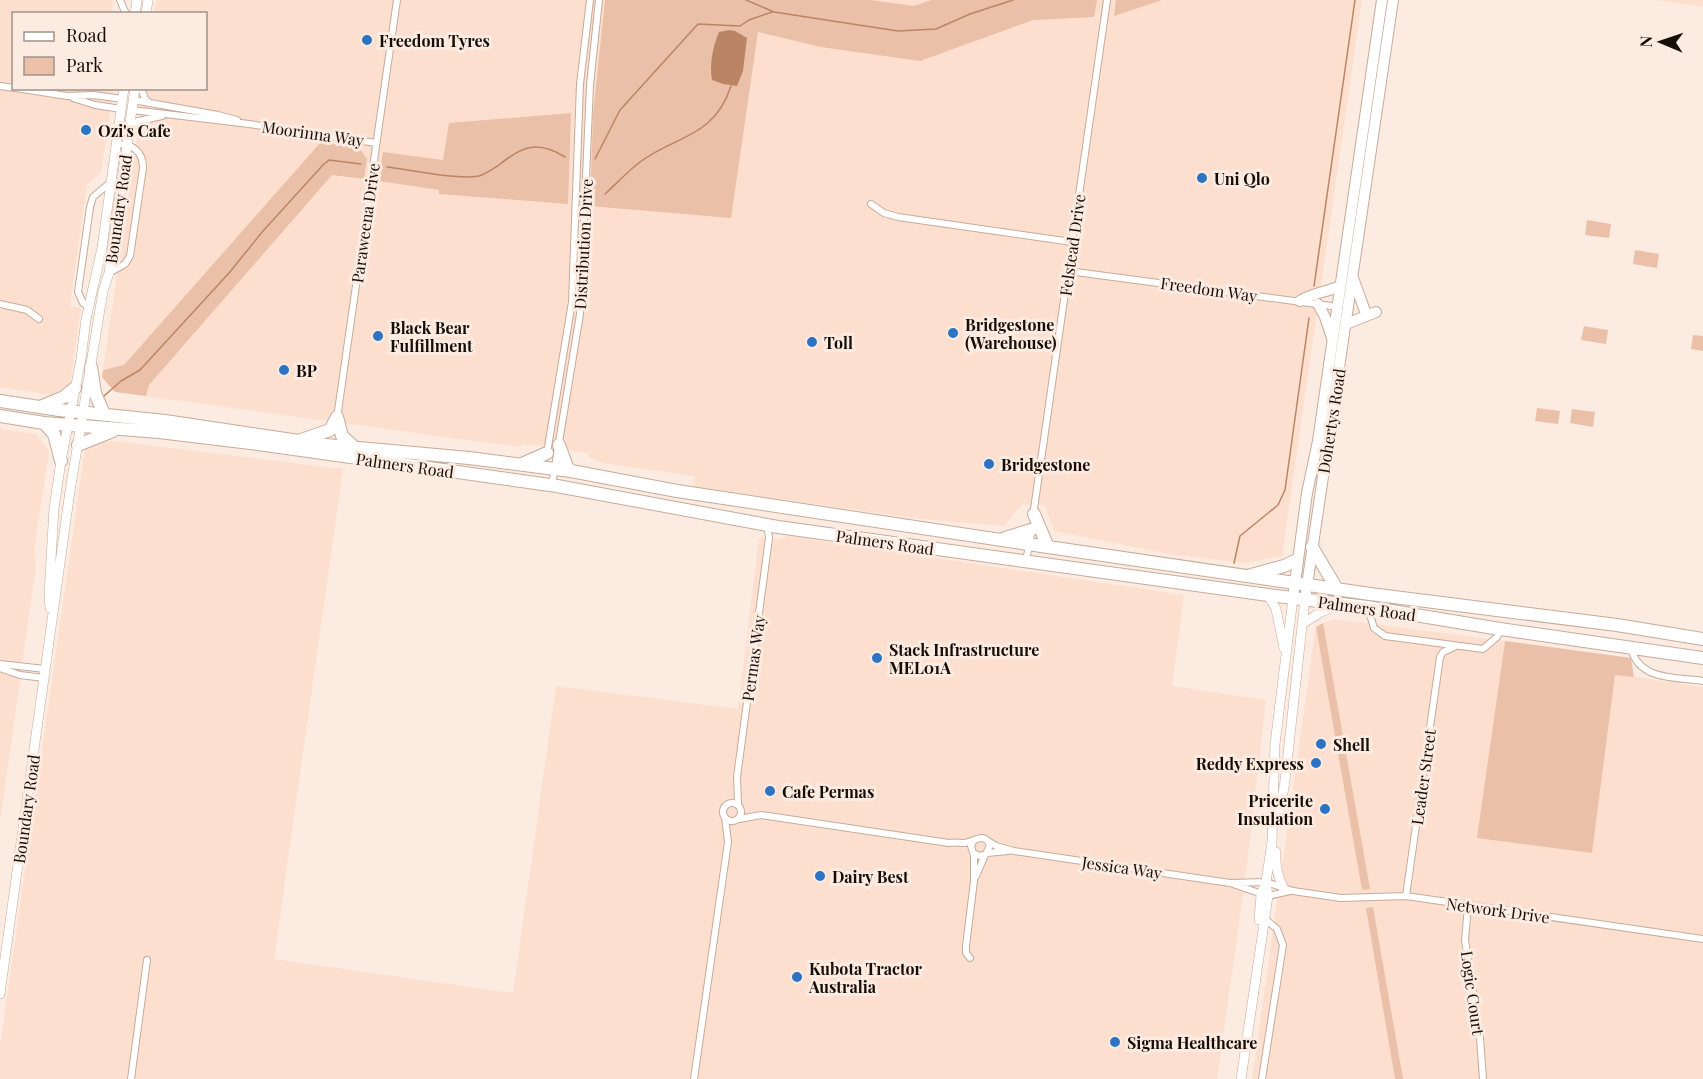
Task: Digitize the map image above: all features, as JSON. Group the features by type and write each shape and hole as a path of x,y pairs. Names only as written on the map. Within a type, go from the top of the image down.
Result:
{"highway":[{"path":"91,367 95,393 104,414"},
{"path":"39,407 64,397 75,388"},
{"name":"Palmers Road","path":"0,401 300,441 332,452 355,448 550,468 677,491 998,540 1337,590 1516,611 1703,639"},
{"name":"Palmers Road","path":"0,416 44,423 332,452 548,485 772,526 1367,607 1703,658"},
{"path":"300,441 330,430 337,417"},
{"path":"337,417 342,436 355,448"},
{"path":"44,423 54,434 61,461"},
{"path":"78,446 117,430"},
{"path":"559,445 571,471"},
{"path":"521,464 547,453"},
{"path":"1034,514 1048,547"},
{"path":"998,540 1032,530"},
{"path":"1312,547 1337,590"},
{"path":"1247,576 1298,560"}],"main road":[{"name":"Dohertys Road","path":"1258,958 1272,842 1275,744 1286,660 1301,584 1312,547 1346,324 1340,286 1382,0"},
{"name":"Dohertys Road","path":"1301,584 1298,560 1307,493 1318,441 1333,341 1353,277 1393,0"},
{"name":"Boundary Road","path":"51,623 50,570 54,508 61,461 91,367 103,291 109,273 129,128 127,101"},
{"name":"Boundary Road","path":"77,411 75,388 88,307 102,248 117,144 127,101"},
{"path":"1346,324 1370,312 1353,277"},
{"path":"1300,301 1309,295 1327,292 1340,286"},
{"path":"88,307 96,304 103,291"},
{"path":"1318,304 1333,341"},
{"name":"Boundary Road","path":"0,994 78,446 74,426"},
{"path":"50,570 55,571 60,560"},
{"path":"1268,595 1276,609 1286,660"},
{"name":"Dohertys Road","path":"1272,842 1284,781 1302,624 1299,599"},
{"path":"1302,624 1321,612 1342,604"},
{"path":"1277,825 1275,862 1283,887"},
{"name":"Dohertys Road","path":"1241,1079 1265,919 1264,895"}],"street":[{"name":"Paraweena Drive","path":"332,452 397,0"},
{"name":"Distribution Drive","path":"550,468 547,453 572,302 580,101 590,0"},
{"name":"Distribution Drive","path":"548,485 550,468 559,445 579,327 589,101 599,0"},
{"name":"Felstead Drive","path":"1026,561 1107,1"},
{"path":"584,48 594,49"},
{"path":"27,90 67,96 95,105 127,101"},
{"path":"142,90 150,104"},
{"path":"67,96 98,95 127,101"},
{"name":"Moorinna Way","path":"127,101 169,115 249,124 376,143"},
{"name":"Moorinna Way","path":"127,101 218,115 249,124"},
{"path":"580,101 589,101"},
{"name":"Moorinna Way","path":"129,128 138,121 169,115"},
{"name":"Boundary Road","path":"109,273 125,264 130,256 143,163 137,151 127,144 117,144"},
{"name":"Boundary Road","path":"88,307 83,303 78,292 90,207 93,197 111,182"},
{"path":"871,204 884,213 898,218 1072,242"},
{"path":"574,213 585,213"},
{"name":"Freedom Way","path":"1068,271 1343,308"},
{"path":"0,304 27,310 39,319"},
{"path":"569,325 579,327"},
{"path":"564,351 575,353"},
{"path":"561,370 572,372"},
{"name":"Permas Way","path":"726,804 731,798 737,777 772,526"},
{"path":"1367,607 1374,628 1385,636 1454,647 1483,649 1497,638 1500,629"},
{"path":"1431,643 1440,657 1448,648 1454,647"},
{"path":"1631,648 1636,662 1650,674 1703,681"},
{"name":"Leader Street","path":"1406,896 1440,657"},
{"path":"0,666 45,673"},
{"name":"Permas Way","path":"737,777 739,805"},
{"path":"728,842 723,810 726,804 731,802 760,815 949,843 964,843 982,837 990,847 974,881"},
{"path":"694,1079 728,842 742,813 739,805"},
{"path":"724,817 730,821 760,815"},
{"path":"970,958 966,953 966,946 974,881 974,853 971,846 974,840"},
{"name":"Jessica Way","path":"988,842 1014,851 1230,883 1266,882"},
{"path":"949,843 980,856 987,854"},
{"name":"Jessica Way","path":"987,854 1014,851"},
{"name":"Network Drive","path":"1266,882 1293,891 1341,898 1406,896 1703,939"},
{"name":"Jessica Way","path":"1230,883 1264,895"},
{"name":"Network Drive","path":"1264,895 1293,891"},
{"name":"Logic Court","path":"1468,906 1465,940 1480,1038 1483,1079"},
{"path":"1262,1079 1282,945 1277,929 1265,919"},
{"path":"131,1079 147,960"}],"shaded area":[{"path":"0,0 113,0 112,12 12,12 12,90 114,90 101,172 87,185 70,306 81,308 70,384 51,395 0,387"},
{"path":"156,0 1362,0 1282,556 1246,563 1174,555 1054,531 1045,506 1022,504 1004,526 921,519 694,487 695,476 601,463 588,457 588,453 524,444 519,447 115,392 102,377 144,90 207,90 207,12 154,12"},
{"path":"1655,0 1703,0 1703,7"},
{"path":"729,30 747,38 743,71 737,86 712,80 711,74 713,49 719,32"},
{"path":"0,429 36,434 49,452 34,550 36,566 0,822"},
{"path":"114,441 343,469 274,959 513,993 556,686 738,709 759,538 777,540 788,536 1184,595 1172,686 1266,700 1247,866 1217,1079 0,1079 0,1046 85,448 94,442"},
{"path":"1334,619 1505,641 1478,838 1592,853 1615,674 1703,687 1703,1079 1252,1079 1316,626"}],"green space":[{"path":"605,0 870,0 914,6 931,0 1097,0 1094,17 1033,20 920,61 821,47 758,32 731,218 590,206 593,114"},
{"path":"1116,0 1162,0 1114,16"},
{"path":"571,113 568,204 439,194 439,190 379,181 383,152 443,160 449,123"},
{"path":"321,142 359,148 367,159 364,179 332,175 149,385 146,396 115,392 102,377 103,370 124,365"},
{"path":"1587,220 1611,224 1609,238 1585,235"},
{"path":"1635,250 1659,254 1657,268 1633,264"},
{"path":"1584,326 1608,330 1606,344 1581,340"},
{"path":"1693,335 1703,336 1703,351 1691,349"},
{"path":"1537,408 1560,411 1558,424 1535,421"},
{"path":"1572,409 1595,412 1593,427 1570,423"},
{"path":"1323,623 1370,889 1362,890 1316,627"},
{"path":"1505,641 1631,658 1634,677 1615,675 1592,853 1477,838"},
{"path":"1373,907 1403,1079 1395,1079 1366,908"}],"waterway":[{"path":"746,0 774,12 898,31 936,29 970,14 1013,0"},
{"path":"1314,286 1355,0"},
{"path":"595,159 620,110 698,24 740,26 749,20 772,12"},
{"path":"605,194 640,162 704,126 724,103 731,86"},
{"path":"387,167 469,177 484,174 515,153 530,148 547,148 565,157"},
{"path":"104,396 121,381 140,370 323,165 329,160 361,164"},
{"path":"1234,563 1240,536 1278,505 1285,490 1309,318"}],"place":[{"name":"Freedom Tyres","path":"367,40"},
{"name":"Ozi's Cafe","path":"86,130"},
{"name":"Uni Qlo","path":"1202,178"},
{"name":"Bridgestone (Warehouse)","path":"953,333"},
{"name":"Black Bear Fulfillment","path":"378,336"},
{"name":"Toll","path":"812,342"},
{"name":"BP","path":"284,370"},
{"name":"Bridgestone","path":"989,464"},
{"name":"Stack Infrastructure MEL01A","path":"877,658"},
{"name":"Shell","path":"1321,744"},
{"name":"Reddy Express","path":"1316,763"},
{"name":"Cafe Permas","path":"770,791"},
{"name":"Pricerite Insulation","path":"1325,809"},
{"name":"Dairy Best","path":"820,876"},
{"name":"Kubota Tractor Australia","path":"797,977"},
{"name":"Sigma Healthcare","path":"1115,1042"}]}
